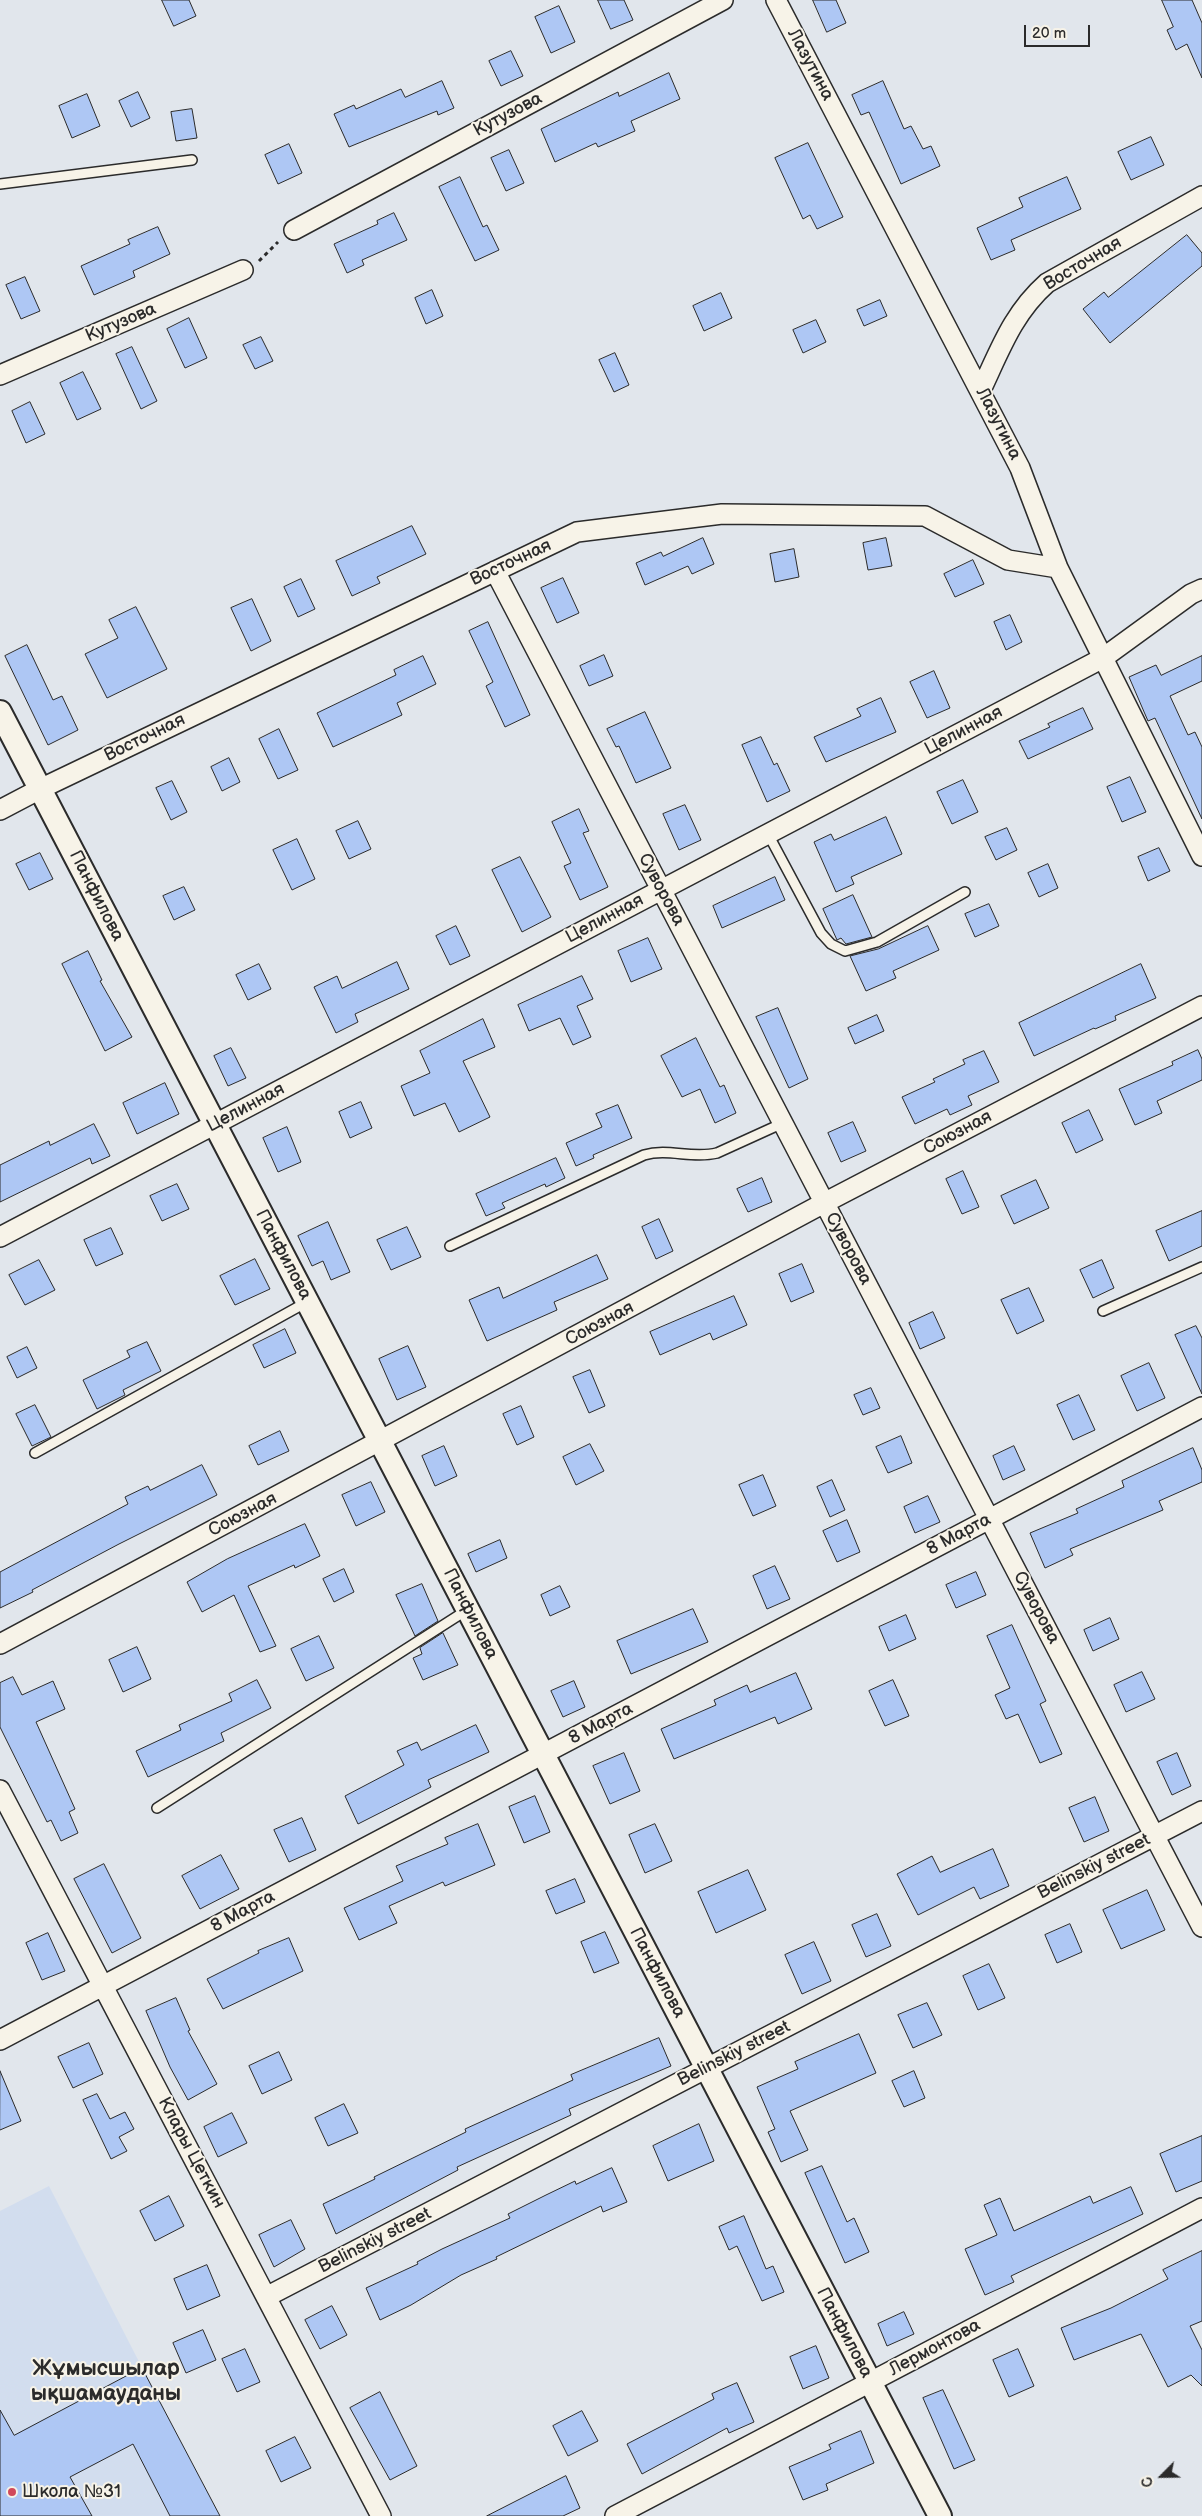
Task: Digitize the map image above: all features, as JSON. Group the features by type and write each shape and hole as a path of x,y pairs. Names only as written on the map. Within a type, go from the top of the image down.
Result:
{"street":[{"name":"Кутузова","path":"294,230 723,0"},
{"name":"Лазутина","path":"776,0 1020,468 1058,568 1202,856"},
{"name":"Восточная","path":"981,390 1015,318 1029,299 1047,283 1202,196"},
{"name":"Кутузова","path":"0,375 249,268"},
{"name":"Восточная","path":"0,810 40,789 577,532 722,514 925,516 1008,560 1058,568"},
{"name":"Суворова","path":"495,570 1202,1927"},
{"name":"Целинная","path":"0,1237 1103,658 1191,594 1202,589"},
{"name":"Панфилова","path":"0,712 940,2516"},
{"name":"Союзная","path":"0,1644 824,1203 1202,1006"},
{"name":"8 Марта","path":"0,2040 1202,1408"},
{"name":"Клары Цеткин","path":"0,1790 381,2516"},
{"name":"Belinskiy street","path":"266,2297 1202,1811"},
{"name":"Лермонтова","path":"615,2516 1202,2208"}],"lane":[{"path":"0,184 192,160"},
{"path":"768,834 821,933 831,944 845,951 877,942 965,892"},
{"path":"450,1246 644,1155 656,1152 707,1156 783,1123"},
{"path":"1103,1311 1202,1267"},
{"path":"35,1454 307,1302"},
{"path":"157,1808 468,1610"}],"path":[{"path":"249,268 278,242"}],"shaded area":[{"path":"49,2186 218,2516 0,2516 0,2211"}],"building":[{"path":"162,0 189,0 196,16 174,26"},
{"path":"598,0 624,0 633,20 611,29"},
{"path":"813,0 836,0 846,23 827,32"},
{"path":"1162,0 1192,0 1202,23 1202,78 1187,44 1176,50 1167,30 1173,27"},
{"path":"559,6 575,42 551,53 535,17"},
{"path":"511,51 523,76 501,86 489,61"},
{"path":"669,73 680,99 631,121 635,131 598,147 596,143 555,162 541,129 618,92 619,96"},
{"path":"442,81 454,108 438,115 437,111 349,147 334,114 354,105 356,109 401,89 405,97"},
{"path":"883,81 904,129 911,126 923,149 931,146 940,166 901,184 869,112 861,115 852,95"},
{"path":"138,92 150,118 131,127 119,101"},
{"path":"87,94 100,126 72,138 59,106"},
{"path":"192,109 197,138 176,141 171,112"},
{"path":"1151,137 1164,165 1131,180 1118,152"},
{"path":"808,143 843,217 817,229 810,215 803,219 775,158"},
{"path":"289,144 302,173 278,184 265,155"},
{"path":"509,150 524,183 506,191 491,158"},
{"path":"460,177 483,227 487,225 499,250 475,261 439,187"},
{"path":"1067,177 1081,209 1011,240 1015,250 991,260 977,228 1023,207 1019,198"},
{"path":"394,213 407,240 362,260 364,265 347,273 334,244 378,224 377,221"},
{"path":"158,227 170,254 133,271 135,277 94,295 81,266 130,244 128,240"},
{"path":"1187,235 1202,253 1202,266 1110,343 1083,309 1104,292 1108,297"},
{"path":"25,277 40,311 21,319 6,285"},
{"path":"432,290 443,316 426,324 415,298"},
{"path":"721,293 732,318 704,331 693,306"},
{"path":"880,300 887,316 864,326 857,310"},
{"path":"189,318 207,358 185,368 167,329"},
{"path":"816,320 826,342 803,353 793,330"},
{"path":"261,337 273,361 255,369 243,345"},
{"path":"132,347 157,401 141,409 116,354"},
{"path":"615,353 629,385 614,392 599,360"},
{"path":"83,372 101,409 77,420 60,383"},
{"path":"30,402 45,434 26,443 12,411"},
{"path":"412,526 426,554 377,577 380,583 352,596 336,561"},
{"path":"703,538 714,564 692,574 688,566 645,585 636,563 661,552 663,556"},
{"path":"886,538 892,566 868,570 863,543"},
{"path":"794,549 799,577 775,582 770,554"},
{"path":"973,560 984,584 955,597 944,574"},
{"path":"563,578 579,613 557,623 541,588"},
{"path":"301,579 315,609 298,617 284,587"},
{"path":"252,599 271,641 251,651 231,608"},
{"path":"136,607 167,669 107,698 85,654 118,638 109,620"},
{"path":"1010,615 1022,642 1006,650 994,622"},
{"path":"488,622 530,715 505,727 486,686 493,682 469,631"},
{"path":"27,645 53,700 62,696 78,730 48,745 5,656"},
{"path":"604,655 613,676 589,686 580,666"},
{"path":"423,656 436,684 397,703 402,715 333,747 317,713 396,675 394,670"},
{"path":"1202,656 1202,681 1170,696 1188,735 1195,732 1202,747 1202,819 1155,718 1148,721 1129,677 1156,665 1161,675"},
{"path":"934,671 950,708 927,718 910,682"},
{"path":"881,698 896,732 826,762 814,737 861,716 857,709"},
{"path":"1083,708 1093,729 1028,759 1019,741 1050,727 1048,724"},
{"path":"645,712 671,768 636,783 619,746 616,747 607,729"},
{"path":"279,729 298,770 278,779 259,739"},
{"path":"761,737 774,765 777,763 790,791 767,802 742,745"},
{"path":"229,758 240,782 222,791 211,767"},
{"path":"1130,777 1146,812 1122,822 1107,787"},
{"path":"963,780 978,812 952,824 937,792"},
{"path":"172,781 187,812 171,820 156,788"},
{"path":"685,805 701,840 679,850 663,814"},
{"path":"579,809 589,831 583,833 608,887 580,900 564,866 571,863 552,822"},
{"path":"886,817 902,854 851,877 854,884 836,892 814,842 831,834 834,840"},
{"path":"358,821 371,849 349,859 336,831"},
{"path":"1007,828 1017,850 996,860 985,837"},
{"path":"297,839 315,879 292,890 273,850"},
{"path":"1159,848 1170,871 1148,881 1138,857"},
{"path":"40,853 53,879 29,890 16,864"},
{"path":"520,857 551,917 522,932 492,870"},
{"path":"1048,864 1058,888 1039,897 1028,873"},
{"path":"775,877 785,900 722,928 713,906"},
{"path":"184,887 195,910 174,920 163,896"},
{"path":"853,895 872,937 846,944 841,938 837,940 823,909"},
{"path":"989,904 999,926 975,937 965,914"},
{"path":"456,926 470,956 450,965 436,936"},
{"path":"928,926 939,950 893,971 896,978 866,991 850,956 878,949"},
{"path":"648,938 662,969 631,982 618,951"},
{"path":"88,951 102,980 100,981 132,1037 105,1051 62,964"},
{"path":"397,962 409,989 355,1014 358,1022 336,1033 314,987 337,976 342,988"},
{"path":"259,964 271,989 248,1000 236,975"},
{"path":"1141,964 1156,998 1115,1016 1116,1020 1094,1028 1034,1056 1019,1023"},
{"path":"582,976 593,999 577,1006 591,1037 573,1045 560,1018 529,1031 518,1005"},
{"path":"778,1008 808,1079 789,1088 756,1017"},
{"path":"877,1015 884,1031 855,1044 848,1028"},
{"path":"483,1019 495,1047 463,1061 490,1117 459,1132 445,1103 414,1116 401,1086 430,1073 420,1051"},
{"path":"696,1038 720,1087 724,1085 736,1113 715,1123 700,1089 682,1097 661,1056"},
{"path":"231,1048 246,1078 228,1086 214,1056"},
{"path":"1198,1050 1202,1059 1202,1080 1157,1101 1162,1113 1135,1125 1119,1089 1173,1065 1172,1062"},
{"path":"984,1051 999,1082 968,1096 972,1105 950,1115 947,1109 915,1124 902,1097 935,1082 933,1079 965,1064 963,1060"},
{"path":"165,1083 179,1114 137,1134 123,1103"},
{"path":"361,1102 372,1128 350,1138 339,1112"},
{"path":"618,1105 632,1138 593,1155 594,1158 576,1166 566,1143 602,1127 596,1114"},
{"path":"1089,1110 1103,1140 1076,1153 1062,1123"},
{"path":"853,1122 866,1151 841,1162 828,1133"},
{"path":"94,1124 110,1156 92,1164 90,1158 0,1202 0,1165 49,1141 50,1145"},
{"path":"287,1127 301,1162 278,1172 263,1138"},
{"path":"556,1158 565,1178 546,1187 545,1184 502,1203 505,1208 486,1216 476,1194"},
{"path":"963,1171 979,1207 962,1214 946,1179"},
{"path":"762,1178 772,1202 748,1212 737,1189"},
{"path":"1036,1180 1049,1208 1014,1224 1001,1196"},
{"path":"177,1184 189,1209 162,1221 150,1196"},
{"path":"1202,1211 1202,1246 1169,1261 1156,1231"},
{"path":"659,1219 673,1251 656,1259 642,1227"},
{"path":"328,1222 350,1272 331,1280 323,1261 312,1266 298,1236"},
{"path":"407,1227 421,1257 391,1270 377,1240"},
{"path":"111,1228 123,1254 96,1266 84,1240"},
{"path":"597,1255 608,1279 554,1302 557,1310 487,1341 469,1300 499,1287 503,1298"},
{"path":"255,1259 270,1289 235,1305 220,1276"},
{"path":"39,1260 55,1290 25,1305 9,1275"},
{"path":"1102,1260 1114,1288 1093,1298 1080,1270"},
{"path":"802,1264 814,1292 791,1302 779,1274"},
{"path":"1029,1288 1044,1321 1017,1334 1001,1300"},
{"path":"734,1296 747,1325 713,1340 710,1333 660,1355 650,1332"},
{"path":"933,1312 945,1338 920,1349 909,1323"},
{"path":"1196,1326 1202,1338 1202,1394 1175,1335"},
{"path":"285,1329 296,1353 264,1368 253,1345"},
{"path":"147,1342 161,1371 123,1390 125,1395 97,1409 83,1380 130,1357 127,1351"},
{"path":"408,1346 426,1387 397,1400 379,1359"},
{"path":"27,1347 37,1368 17,1378 7,1357"},
{"path":"1149,1363 1165,1398 1137,1411 1121,1376"},
{"path":"590,1370 605,1406 589,1413 573,1377"},
{"path":"871,1388 880,1408 863,1415 854,1395"},
{"path":"1079,1395 1095,1430 1073,1440 1057,1405"},
{"path":"35,1405 51,1437 32,1446 16,1414"},
{"path":"521,1406 534,1437 517,1445 503,1414"},
{"path":"280,1431 289,1451 258,1465 249,1446"},
{"path":"901,1436 912,1463 888,1473 876,1447"},
{"path":"590,1444 604,1471 576,1485 563,1457"},
{"path":"444,1446 457,1476 435,1486 422,1456"},
{"path":"1014,1446 1025,1470 1003,1480 993,1456"},
{"path":"1193,1448 1202,1470 1202,1482 1159,1501 1163,1510 1070,1549 1073,1555 1045,1568 1030,1533 1078,1513 1076,1509 1124,1487 1122,1481"},
{"path":"202,1465 217,1495 119,1544 32,1590 33,1592 0,1608 0,1572 128,1504 125,1497 148,1486 150,1490"},
{"path":"763,1475 776,1506 753,1516 739,1485"},
{"path":"832,1480 845,1510 830,1517 817,1487"},
{"path":"371,1482 385,1512 356,1526 342,1495"},
{"path":"928,1496 940,1522 915,1533 904,1507"},
{"path":"847,1520 860,1552 837,1562 823,1531"},
{"path":"305,1524 320,1556 295,1568 294,1565 248,1586 276,1646 260,1652 234,1595 202,1612 187,1582 227,1559"},
{"path":"500,1540 507,1558 476,1572 468,1554"},
{"path":"775,1566 790,1599 767,1609 753,1576"},
{"path":"344,1569 354,1592 334,1602 323,1579"},
{"path":"976,1572 986,1595 956,1608 946,1585"},
{"path":"422,1584 438,1621 415,1636 396,1595"},
{"path":"560,1586 570,1607 550,1616 541,1595"},
{"path":"693,1609 708,1642 631,1674 617,1641"},
{"path":"906,1615 916,1639 889,1651 879,1627"},
{"path":"1110,1618 1119,1639 1093,1651 1084,1630"},
{"path":"1012,1625 1046,1701 1040,1704 1062,1754 1040,1763 1018,1714 1006,1719 995,1695 1010,1688 987,1636"},
{"path":"443,1633 458,1665 423,1680 413,1658 422,1654 420,1648"},
{"path":"319,1636 334,1668 306,1681 291,1649"},
{"path":"137,1647 151,1679 123,1692 109,1660"},
{"path":"1142,1672 1155,1699 1126,1712 1114,1685"},
{"path":"796,1673 812,1709 778,1724 775,1717 674,1759 661,1729 716,1705 714,1700 747,1685 750,1692"},
{"path":"13,1677 22,1695 53,1681 65,1709 36,1722 75,1809 69,1812 78,1833 61,1841 51,1820 47,1822 0,1727 0,1683"},
{"path":"257,1680 271,1708 221,1733 224,1741 148,1777 136,1751 181,1730 179,1725 232,1701 229,1694"},
{"path":"893,1680 909,1716 885,1726 869,1691"},
{"path":"574,1681 585,1707 563,1717 551,1691"},
{"path":"476,1725 489,1752 428,1780 431,1787 358,1824 345,1796 404,1765 397,1751 417,1742 421,1750"},
{"path":"624,1753 640,1791 610,1804 593,1766"},
{"path":"1177,1753 1191,1786 1172,1795 1157,1762"},
{"path":"535,1796 550,1832 524,1843 509,1807"},
{"path":"1095,1797 1109,1831 1084,1842 1069,1808"},
{"path":"302,1818 316,1850 289,1862 274,1830"},
{"path":"478,1824 495,1865 445,1886 443,1882 389,1906 397,1923 359,1940 344,1908 403,1881 396,1866 448,1844 445,1838"},
{"path":"655,1824 672,1861 645,1873 629,1835"},
{"path":"993,1849 1009,1886 980,1899 974,1887 918,1915 897,1874 932,1856 940,1872"},
{"path":"221,1855 239,1889 200,1909 182,1876"},
{"path":"104,1864 141,1938 112,1953 74,1879"},
{"path":"748,1870 766,1910 716,1933 698,1892"},
{"path":"575,1879 585,1902 556,1914 546,1891"},
{"path":"1147,1890 1165,1930 1121,1949 1103,1910"},
{"path":"877,1914 891,1946 866,1957 852,1925"},
{"path":"1070,1924 1082,1952 1057,1963 1045,1935"},
{"path":"605,1932 619,1963 594,1973 581,1942"},
{"path":"48,1933 65,1971 42,1980 26,1943"},
{"path":"289,1938 303,1971 223,2009 207,1979 259,1953 258,1951"},
{"path":"814,1942 831,1981 802,1994 785,1955"},
{"path":"989,1964 1005,1998 978,2010 963,1976"},
{"path":"176,1998 190,2030 188,2031 217,2084 188,2100 170,2067 146,2011"},
{"path":"927,2003 942,2035 913,2048 898,2015"},
{"path":"859,2034 876,2073 790,2111 808,2150 781,2162 768,2132 775,2129 757,2087 798,2069 795,2062"},
{"path":"659,2038 671,2066 569,2109 571,2115 457,2167 458,2170 336,2234 323,2204 466,2132 465,2129 573,2080 571,2075"},
{"path":"89,2043 103,2074 73,2088 58,2057"},
{"path":"279,2052 292,2080 262,2094 249,2066"},
{"path":"0,2071 21,2121 0,2130"},
{"path":"914,2071 925,2098 904,2107 892,2081"},
{"path":"97,2094 110,2119 125,2112 134,2129 119,2137 127,2151 111,2159 83,2100"},
{"path":"344,2104 358,2133 328,2146 315,2118"},
{"path":"232,2113 247,2143 218,2157 204,2127"},
{"path":"699,2124 714,2161 668,2181 653,2146"},
{"path":"1202,2136 1202,2181 1176,2192 1160,2154"},
{"path":"822,2166 847,2222 854,2218 869,2252 845,2263 805,2173"},
{"path":"612,2168 627,2202 603,2212 601,2206 496,2257 497,2259 461,2275 411,2305 380,2320 366,2288 418,2264 417,2262 442,2249 510,2218 508,2214 546,2195 575,2181 576,2184"},
{"path":"1131,2187 1143,2214 1011,2276 1014,2282 985,2295 965,2249 997,2235 984,2205 1000,2198 1014,2231 1090,2196 1093,2203"},
{"path":"169,2196 184,2226 155,2241 140,2211"},
{"path":"744,2216 766,2269 773,2266 784,2292 762,2301 737,2246 729,2250 719,2227"},
{"path":"291,2220 305,2249 274,2267 259,2235"},
{"path":"1202,2251 1202,2321 1190,2326 1202,2350 1202,2386 1191,2375 1168,2387 1141,2334 1074,2360 1061,2328 1111,2308 1168,2279 1163,2270"},
{"path":"207,2265 220,2296 187,2310 174,2279"},
{"path":"332,2306 347,2335 320,2349 305,2320"},
{"path":"904,2312 914,2334 887,2346 878,2324"},
{"path":"203,2330 216,2360 186,2373 173,2343"},
{"path":"816,2346 829,2378 803,2389 790,2357"},
{"path":"245,2349 260,2382 237,2392 222,2359"},
{"path":"1018,2349 1034,2386 1009,2397 993,2360"},
{"path":"142,2368 220,2516 170,2516 133,2444 70,2477 92,2516 0,2516 0,2410 14,2435"},
{"path":"737,2383 754,2422 729,2433 727,2428 642,2474 627,2444 714,2399 712,2394"},
{"path":"943,2390 975,2460 954,2469 923,2398"},
{"path":"380,2392 417,2466 390,2480 350,2408"},
{"path":"582,2411 598,2441 568,2456 553,2426"},
{"path":"861,2431 874,2463 826,2484 828,2490 803,2500 789,2467 831,2449 829,2445"},
{"path":"295,2437 311,2468 281,2482 266,2451"},
{"path":"566,2476 580,2508 563,2516 487,2516"}],"place":[{"name":"Школа №31","path":"12,2492"}],"district":[{"name":"Жұмысшылар ықшамауданы","path":"106,2382"}]}
